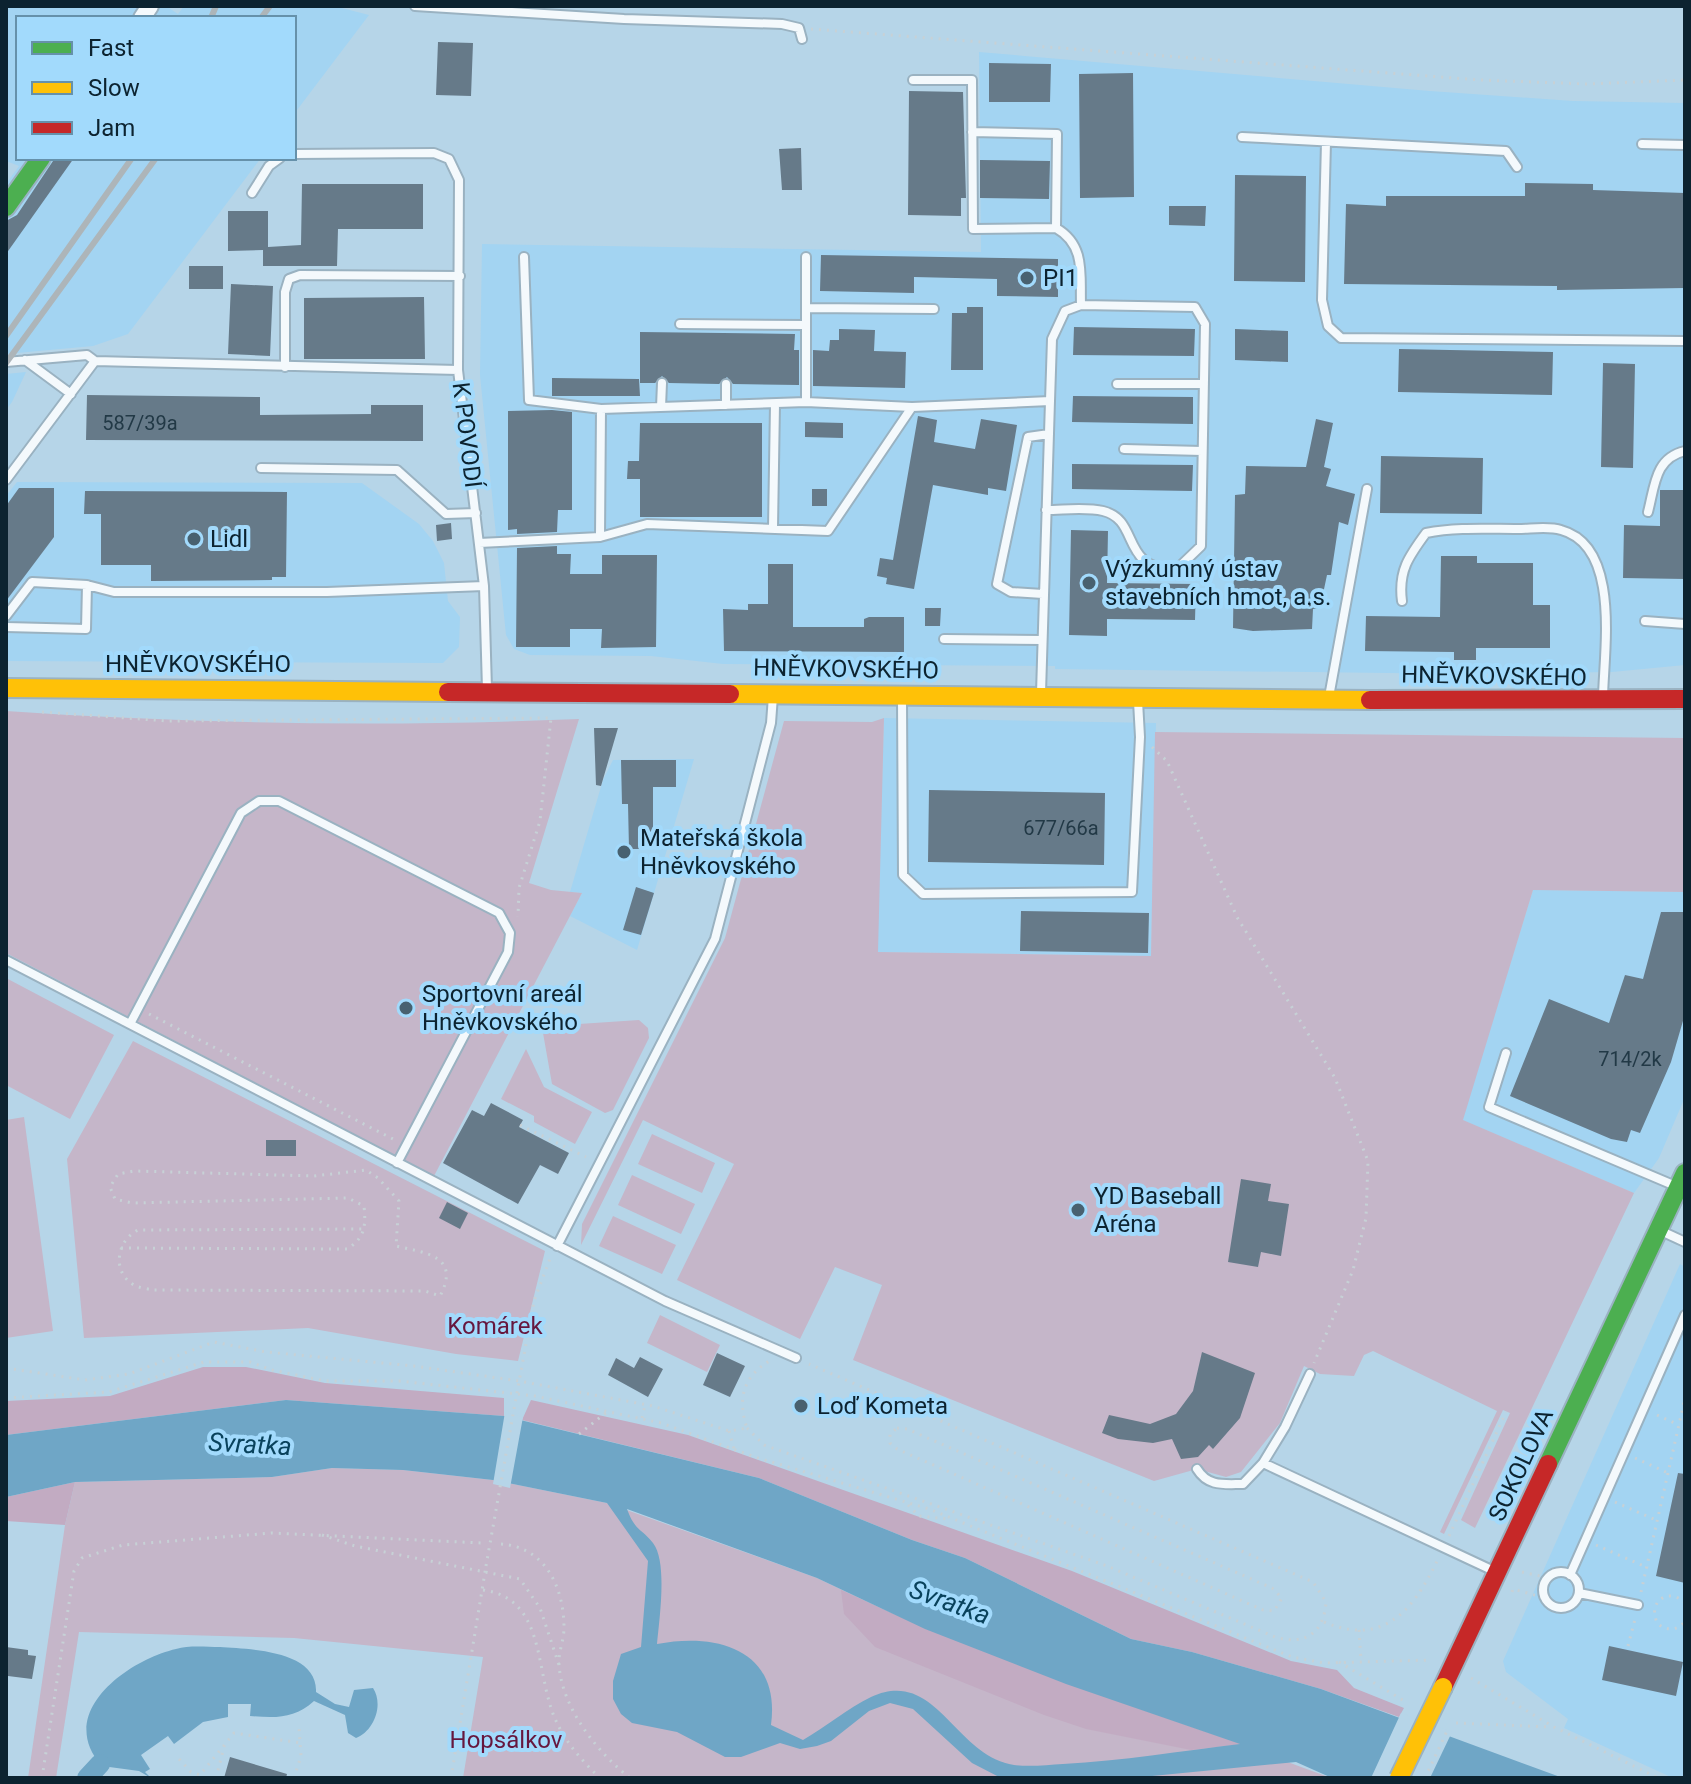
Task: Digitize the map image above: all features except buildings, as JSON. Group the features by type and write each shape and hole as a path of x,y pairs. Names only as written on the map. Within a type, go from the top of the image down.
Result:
{"main road":[{"path":"6,207 40,160"},
{"name":"HNĚVKOVSKÉHO","path":"6,688 1603,702 1684,699"},
{"name":"SOKOLOVA","path":"1399,1778 1682,1180"}],"lane":[{"path":"415,6 624,19 782,24 799,28 802,39"},
{"path":"913,80 972,80 973,229 1056,228 1070,236 1079,251 1081,305"},
{"path":"972,132 1057,134 1056,228"},
{"path":"1242,137 1506,151 1517,167"},
{"path":"1326,142 1322,300 1328,326 1341,338 1685,341"},
{"path":"1642,144 1685,145"},
{"name":"K POVODÍ","path":"296,154 434,153 449,159 459,180 458,370 484,586 487,690"},
{"path":"252,193 269,166 277,160"},
{"path":"524,257 529,400 601,409 806,402 912,407 1050,401"},
{"path":"806,257 806,402"},
{"path":"285,367 285,292 289,279 300,275 460,276"},
{"path":"1041,695 1043,594 1052,339 1065,311 1081,305 1195,307 1205,324 1201,546 1176,570 1158,570 1145,564 1120,521 1105,511 1046,510"},
{"path":"806,308 934,309"},
{"path":"680,324 806,325"},
{"path":"6,362 87,355 95,361 458,370"},
{"path":"25,360 71,394"},
{"path":"6,480 95,361"},
{"path":"661,407 662,383"},
{"path":"726,384 726,405"},
{"path":"1117,384 1204,384"},
{"path":"773,528 775,404"},
{"path":"479,543 600,537 647,524 828,531 912,407"},
{"path":"600,537 601,409"},
{"path":"1043,594 1011,592 997,584 1028,437 1049,434"},
{"path":"1124,449 1202,451"},
{"path":"1648,512 1660,464 1671,454 1685,451"},
{"path":"261,468 397,470 446,514 476,513"},
{"path":"1329,698 1367,489"},
{"path":"1402,601 1400,584 1405,561 1426,533 1449,528 1561,529 1578,538 1591,552 1604,578 1603,702"},
{"path":"6,616 32,582 87,585 114,592 327,592 484,586"},
{"path":"6,627 86,629 87,585"},
{"path":"1645,621 1685,624"},
{"path":"944,639 1042,640"},
{"path":"557,1246 715,939 771,723 773,693"},
{"path":"902,694 903,875 923,894 1132,892 1140,737 1138,696"},
{"path":"130,1024 241,813 259,801 279,801 499,913 510,933 508,952 397,1163"},
{"path":"6,960 665,1301 796,1358"},
{"path":"1506,1053 1489,1107 1682,1180"},
{"path":"1659,1230 1685,1242"},
{"path":"1570,1575 1685,1315"},
{"path":"1197,1469 1203,1479 1214,1484 1243,1484 1263,1463 1285,1427 1310,1374"},
{"path":"1263,1463 1497,1572"},
{"path":"1559,1573 1570,1575 1577,1583 1579,1593 1574,1603 1564,1608 1553,1606 1545,1598 1544,1587 1549,1578 1559,1573"},
{"path":"1579,1593 1638,1605"}],"path":[{"path":"799,28 1480,80 1601,84 1685,80"},
{"path":"35,711 168,721 551,718 540,821 519,888 517,928 510,933"},
{"path":"1140,737 1167,761 1237,917 1335,1078 1368,1161 1366,1218 1353,1270 1310,1374"},
{"path":"139,1008 406,1146"},
{"path":"520,1125 600,1164"},
{"path":"121,1248 347,1249 360,1241 365,1229 364,1206 348,1198 132,1203 115,1199 110,1187 118,1174 134,1171 314,1176 366,1170 399,1201 396,1246 432,1254 446,1267 448,1281 440,1296 425,1291 154,1290 134,1285 120,1266 121,1248 129,1235 138,1230 365,1229"},
{"path":"451,1778 534,1301 557,1246"},
{"path":"6,1368 85,1380 129,1374 214,1342 266,1352 414,1366 519,1381 645,1405 729,1431 747,1428"},
{"path":"796,1358 1313,1582 1326,1602 1324,1622 1314,1634 1297,1642 1275,1637 1107,1566 764,1445 747,1428 740,1407 743,1391 755,1369 773,1359 796,1358"},
{"path":"6,1398 109,1392 204,1362 250,1362 325,1381 399,1381 516,1394 609,1411 689,1431 734,1449 951,1519 1292,1657 1339,1662 1430,1660"},
{"path":"1628,1646 1685,1398"},
{"path":"642,1418 645,1405"},
{"path":"1644,1409 1679,1425"},
{"path":"579,1434 609,1411"},
{"path":"897,1428 907,1429 1272,1588 1282,1598 1280,1607 1274,1611 1263,1610 897,1449 890,1443 890,1434 897,1428"},
{"path":"729,1431 734,1449"},
{"path":"1624,1453 1669,1473"},
{"path":"1605,1497 1658,1521"},
{"path":"905,1503 919,1516 951,1519"},
{"path":"42,1778 74,1571 82,1558 123,1545 272,1533 482,1543"},
{"path":"318,1534 355,1546 486,1568 520,1579 540,1608 572,1709 588,1735 630,1778"},
{"path":"1585,1540 1648,1568"},
{"path":"501,1544 526,1549 541,1559 556,1585 564,1629 559,1665"},
{"path":"1522,1572 1549,1578"},
{"path":"1513,1589 1545,1598"},
{"path":"483,1590 508,1597 519,1604 528,1618 552,1711 575,1753 600,1778"},
{"path":"1685,1603 1676,1596 1665,1596 1656,1603 1653,1613 1658,1624 1668,1629 1679,1627 1685,1621"},
{"path":"1359,1630 1361,1661"},
{"path":"1339,1662 1406,1702"},
{"path":"1471,1678 1554,1727 1658,1778"},
{"path":"1425,1778 1456,1710"},
{"path":"1456,1723 1554,1727"},
{"path":"294,1778 301,1743 299,1728"},
{"path":"179,1759 200,1777 234,1733 301,1743"},
{"path":"216,1778 226,1740"}],"shaded area":[{"path":"6,6 166,6 178,14 184,6 334,6 369,15 296,111 296,16 16,16 16,160 259,160 128,334 93,346 6,354 6,184 19,166 6,161"},
{"path":"979,52 1430,91 1573,101 1685,103 1685,665 1612,672 1467,674 1055,669 1055,666 723,664 651,656 530,655 514,649 506,635 480,375 482,244 981,252"},
{"path":"26,372 12,402 6,410 6,374"},
{"path":"17,482 362,483 419,524 433,541 444,563 448,601 460,617 459,647 443,663 6,661 6,496"},
{"path":"884,718 1156,723 1151,956 877,952"},
{"name":"Mateřská škola Hněvkovského","path":"694,759 637,950 570,916 582,893 570,892 603,780 613,760"},
{"path":"1533,890 1685,892 1685,1097 1659,1158 1634,1193 1462,1120"},
{"path":"1680,1264 1685,1267 1685,1778 1673,1778 1564,1728 1568,1719 1506,1672 1503,1661"},
{"path":"203,1367 246,1367 325,1383 504,1398 504,1416 286,1400 6,1435 6,1401 110,1396"},
{"path":"531,1400 688,1435 1072,1571 1291,1661 1337,1670 1354,1688 1404,1708 1399,1717 1321,1689 1192,1652 1131,1639 965,1558 912,1540 759,1478 522,1420"},
{"path":"75,1482 65,1525 6,1521 6,1497"},
{"path":"841,1590 1040,1673 1242,1744 1191,1750 1086,1729 1044,1715 875,1647 844,1614"}],"green space":[{"path":"6,711 292,723 579,719 529,883 551,890 582,893 434,1176 6,953"},
{"path":"884,718 878,952 1151,956 1155,732 1685,738 1685,892 1533,890 1463,1120 1634,1193 1475,1528 1461,1520 1510,1413 1503,1410 1444,1534 1440,1532 1497,1411 1373,1351 1364,1355 1354,1376 1320,1374 1304,1366 1280,1423 1241,1472 1226,1477 1197,1469 1154,1481 853,1360 882,1285 835,1267 800,1339 677,1280 734,1164 643,1120 581,1245 582,1224 725,938 784,721 872,722"},
{"path":"6,978 114,1035 70,1119 6,1085"},
{"path":"639,1020 648,1028 649,1038 613,1110 605,1113 552,1084 543,1033 549,1026"},
{"name":"Komárek","path":"133,1041 545,1251 518,1361 456,1354 308,1328 84,1338 67,1159"},
{"path":"526,1049 544,1087 592,1112 575,1144 534,1122 534,1116 501,1099"},
{"path":"24,1117 53,1331 6,1338 6,1120"},
{"path":"652,1134 715,1163 702,1193 638,1164"},
{"path":"632,1175 695,1204 681,1234 618,1205"},
{"path":"613,1216 676,1245 662,1274 599,1246"},
{"path":"660,1315 720,1345 707,1372 647,1343"},
{"name":"Hopsálkov","path":"332,1468 403,1470 493,1480 607,1503 817,1578 925,1629 1331,1778 463,1778 483,1657 294,1638 79,1632 56,1778 28,1778 65,1525 75,1482 272,1477"}],"water":[{"name":"Svratka","path":"286,1400 504,1416 759,1478 912,1540 965,1558 1131,1639 1192,1652 1321,1689 1563,1778 1332,1778 1296,1762 1142,1777 1001,1778 972,1763 913,1709 890,1703 869,1711 831,1741 817,1746 800,1749 780,1743 741,1757 725,1757 677,1732 632,1723 621,1714 613,1699 613,1681 621,1654 641,1647 648,1561 607,1503 493,1480 403,1470 332,1468 272,1477 75,1482 6,1497 6,1435","holes":["627,1509 817,1578 925,1629 1066,1684 1240,1744 1107,1761 1014,1765 993,1758 976,1746 929,1703 913,1694 894,1691 862,1701 803,1740 771,1725 772,1700 766,1679 756,1664 741,1652 702,1641 657,1644 661,1592 658,1552"]},
{"path":"186,1647 264,1651 294,1660 314,1678 316,1692 335,1704 349,1707 354,1690 373,1688 378,1702 372,1724 356,1738 348,1733 345,1715 314,1701 292,1714 276,1717 250,1716 251,1704 228,1704 228,1717 203,1722 174,1744 168,1736 141,1755 150,1769 145,1772 151,1778 139,1771 102,1766 89,1746 87,1727 92,1709 103,1692 137,1664 157,1655"}],"pier":[{"path":"505,1412 523,1417 510,1488 493,1484"},
{"path":"1401,1713 1452,1732 1430,1778 1371,1778"}],"waterway":[{"path":"87,1778 100,1764"}],"railway":[{"path":"212,16 216,6"},
{"path":"262,16 270,6"},
{"path":"6,336 131,160"},
{"path":"6,363 155,160"}],"traffic: fast":[{"path":"6,207 40,160"},
{"path":"1548,1464 1685,1173"}],"traffic: slow":[{"path":"6,688 448,692"},
{"path":"730,694 1370,700"},
{"path":"1399,1778 1443,1687"}],"traffic: jam":[{"path":"448,692 730,694"},
{"path":"1370,700 1685,699"},
{"path":"1443,1687 1548,1464"}],"place":[{"name":"PI1","path":"1027,278"},
{"name":"Lidl","path":"194,539"},
{"name":"Výzkumný ústav stavebních hmot, a.s.","path":"1089,583"},
{"name":"Mateřská škola Hněvkovského","path":"624,852"},
{"name":"Sportovní areál Hněvkovského","path":"406,1008"},
{"name":"YD Baseball Aréna","path":"1078,1210"},
{"name":"Loď Kometa","path":"801,1406"}]}
